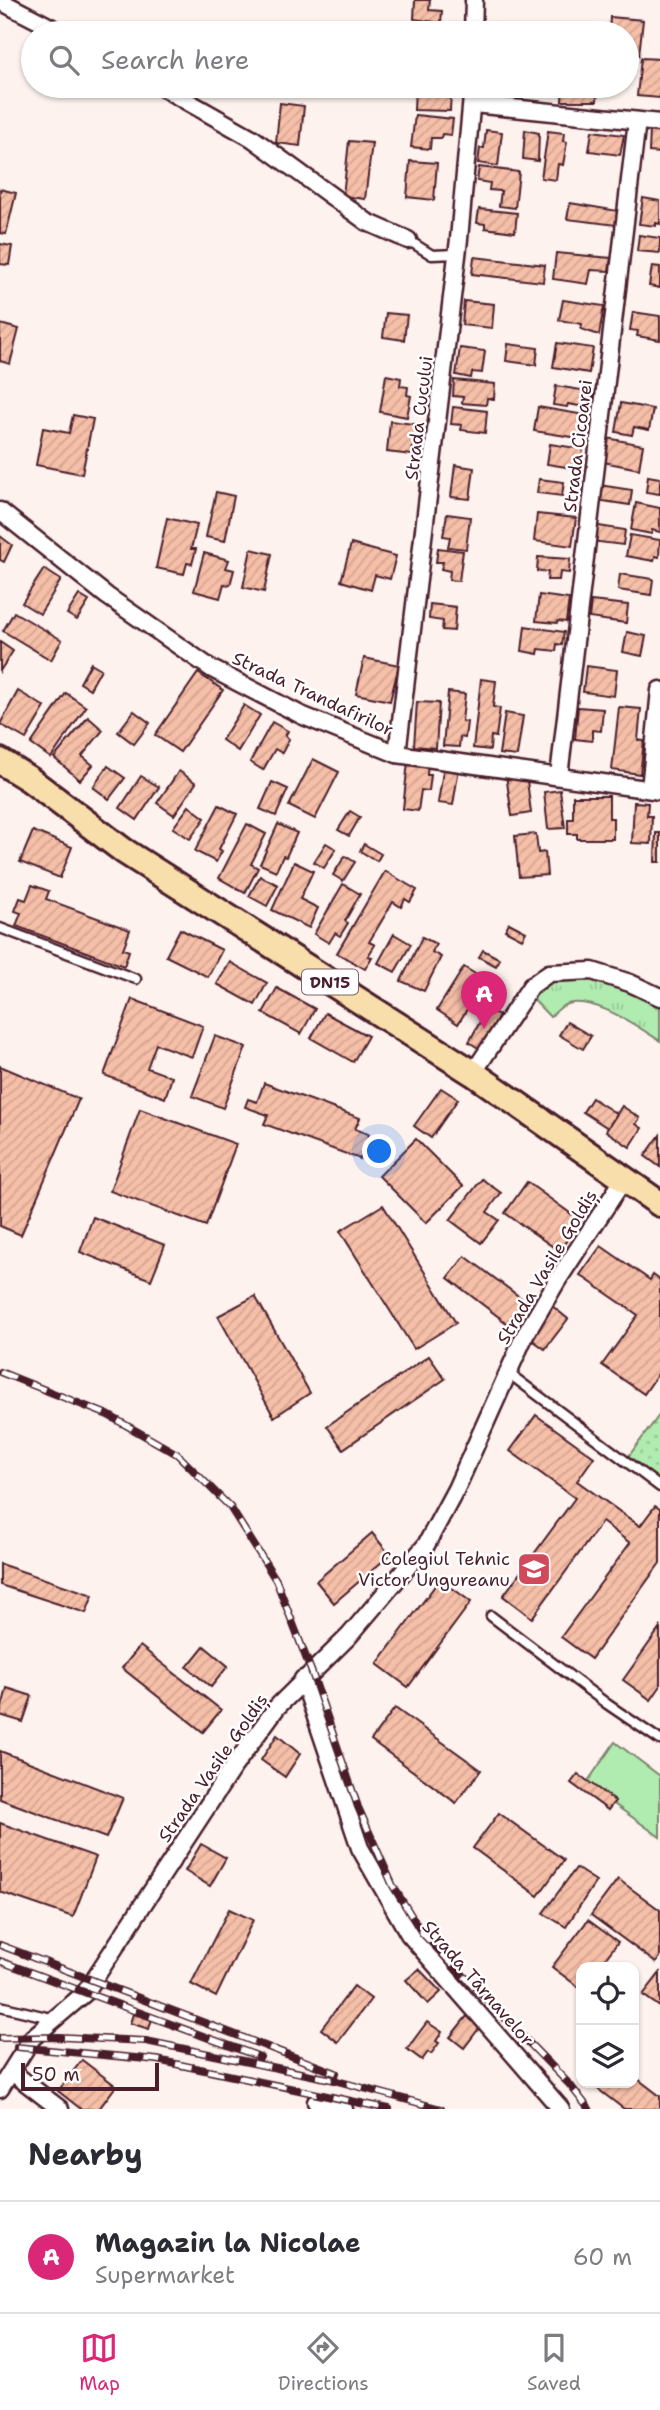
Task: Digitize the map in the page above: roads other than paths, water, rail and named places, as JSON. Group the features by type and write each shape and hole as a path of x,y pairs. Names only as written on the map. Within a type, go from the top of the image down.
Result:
{"main road":[{"name":"DN15","path":"0,761 29,779 124,850 473,1073 660,1204"}],"street":[{"path":"474,0 474,21"},
{"path":"0,1 39,21"},
{"path":"181,98 252,138 366,222 408,240"},
{"name":"Strada Cucului","path":"397,754 473,98"},
{"path":"473,104 660,123"},
{"name":"Strada Cicoarei","path":"559,776 637,121"},
{"name":"Strada Trandafirilor","path":"0,511 107,596 212,669 301,715 397,754 655,790"},
{"path":"655,790 660,690"},
{"path":"473,1073 531,986 550,973 592,971 660,998"},
{"name":"Strada Vasile Goldiș","path":"0,2089 32,2038 85,1993 231,1770 276,1707 349,1636 426,1545 456,1489 498,1399 507,1372 537,1314 624,1179"},
{"name":"Strada Târnavelor","path":"303,1679 360,1848 409,1934 561,2109"},
{"path":"12,2073 60,2109"},
{"path":"316,2102 344,2109"}],"lane":[{"path":"408,240 432,255 457,254"},
{"path":"0,928 136,979"},
{"path":"507,1372 660,1487"},
{"path":"491,1616 607,1704 660,1740"},
{"path":"0,2006 55,2019"}],"railway":[{"path":"0,1372 108,1415 177,1454 230,1507 276,1580 312,1673 358,1807 393,1886 422,1933 570,2085 589,2109"},
{"path":"0,1945 336,2073"},
{"path":"0,1961 260,2057"},
{"path":"0,2038 59,2037 146,2041 330,2079 441,2109"},
{"path":"17,2047 157,2060 389,2109"}],"place":[{"name":"Magazin la Nicolae","path":"484,1029"},
{"name":"Colegiul Tehnic Victor Ungureanu","path":"534,1569"}]}
